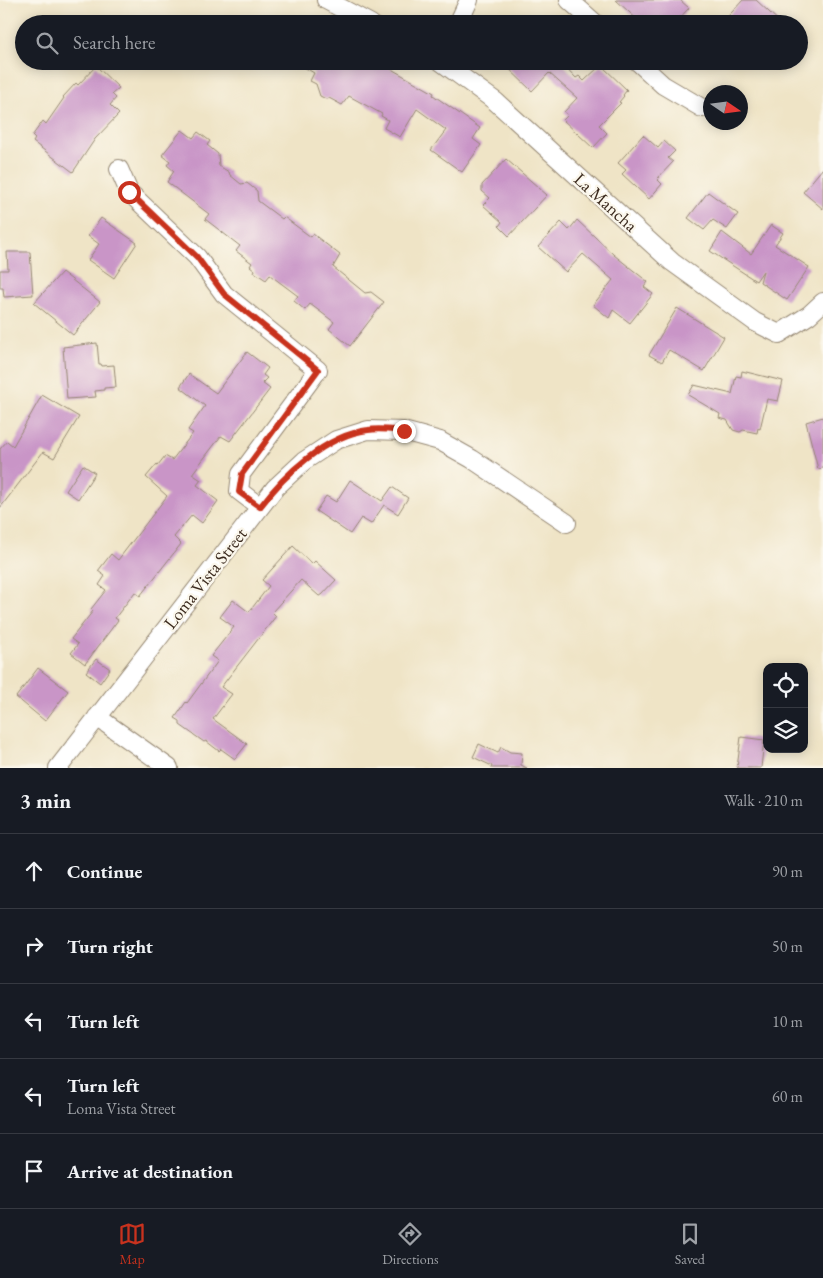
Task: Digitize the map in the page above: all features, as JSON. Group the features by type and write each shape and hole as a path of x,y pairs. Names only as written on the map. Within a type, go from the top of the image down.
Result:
{"street":[{"path":"326,0 354,15"},
{"path":"462,15 468,0"},
{"path":"569,0 586,15"},
{"name":"La Mancha","path":"452,70 495,101 672,262 755,322 779,334 809,315 823,302"},
{"path":"647,70 663,85 702,108"},
{"path":"119,169 129,192 197,257 224,294 318,370 242,474 239,492 260,507"},
{"name":"Loma Vista Street","path":"58,768 275,488 304,461 336,440 368,430 404,431 440,441 472,459 567,523"},
{"path":"97,717 168,768"}],"building":[{"path":"616,0 680,0 689,8 682,15 632,15"},
{"path":"743,0 756,0 772,15 729,15"},
{"path":"92,70 100,70 119,88 112,94 116,98 110,105 119,114 95,139 73,172 33,142 35,139 32,136 43,121 46,124 63,97 76,83 78,85"},
{"path":"309,70 393,70 434,93 433,95 480,128 473,139 481,145 462,172 431,150 446,130 417,109 400,137 384,128 388,120 381,116 382,114 349,96 342,105 329,98 326,99 320,96 316,84 310,81 314,73"},
{"path":"510,70 568,70 576,78 579,76 584,81 596,70 606,70 627,90 619,102 621,103 599,125 607,133 593,148 563,120 568,115 564,112 577,98 549,73 532,91"},
{"path":"182,130 193,138 198,132 210,141 207,145 218,154 219,166 229,172 241,184 247,183 257,191 258,201 282,219 284,217 311,237 313,234 340,255 333,267 365,293 371,292 384,302 350,346 329,329 334,322 310,304 305,310 294,301 298,296 270,275 266,280 254,272 255,270 250,266 252,263 236,251 240,246 205,219 209,214 167,182 174,171 167,165 170,161 162,155"},
{"path":"643,135 658,148 664,141 675,151 668,158 673,162 657,179 662,184 649,199 622,174 626,170 618,163"},
{"path":"506,159 547,195 509,236 499,226 502,222 483,205 490,198 482,191 482,185"},
{"path":"823,168 823,209 803,192"},
{"path":"708,192 738,214 727,229 713,220 704,230 688,218"},
{"path":"101,218 137,243 114,278 88,260 99,244 88,236"},
{"path":"577,220 614,255 648,282 644,287 653,294 630,323 613,310 609,318 593,305 613,280 583,254 566,272 538,247 561,222 569,230"},
{"path":"771,225 783,233 775,245 809,267 787,300 760,282 763,271 756,281 710,251 722,232 751,254"},
{"path":"7,252 30,252 33,295 4,297 3,288 0,288 0,270 8,270"},
{"path":"62,272 100,302 73,335 34,303"},
{"path":"677,308 724,337 704,371 669,350 662,362 649,355"},
{"path":"97,343 99,364 102,366 114,365 116,387 95,391 96,397 67,399 63,347"},
{"path":"247,352 268,368 263,375 267,378 262,383 270,389 230,441 221,436 192,474 201,480 197,485 218,501 202,523 192,515 174,537 181,544 140,596 135,592 115,618 118,620 85,664 71,653 78,644 71,639 93,611 91,609 106,590 99,585 105,576 98,571 111,554 118,560 167,496 146,477 165,456 172,460 193,433 188,430 205,406 180,387 189,374 216,393"},
{"path":"742,371 783,381 778,401 767,399 760,429 758,428 757,433 733,430 727,420 719,418 720,414 688,395 694,385 732,394 736,376 741,377"},
{"path":"42,395 79,417 54,458 43,452 0,508 0,449 7,441 13,446"},
{"path":"823,417 823,468 818,469 806,422"},
{"path":"83,465 95,473 78,499 66,491"},
{"path":"350,480 382,501 392,487 408,498 398,514 384,505 371,524 361,518 350,534 316,511 326,496 336,502"},
{"path":"293,546 312,564 315,561 336,580 319,596 301,580 272,612 276,616 221,687 232,694 213,719 247,744 235,759 221,749 219,751 206,741 204,742 180,725 180,721 175,718 218,661 211,656 234,627 220,617 233,600 249,612 269,586 262,580"},
{"path":"96,659 110,669 100,683 86,672"},
{"path":"38,668 68,691 45,721 16,697"},
{"path":"741,737 763,740 761,768 737,768"},
{"path":"479,744 498,753 501,747 510,752 522,753 521,765 527,768 491,768 492,766 473,757"}],"route":[{"path":"129,192 197,257 224,294 318,370 242,474 239,492 260,507 275,488 304,461 336,440 368,430 404,431"}]}
